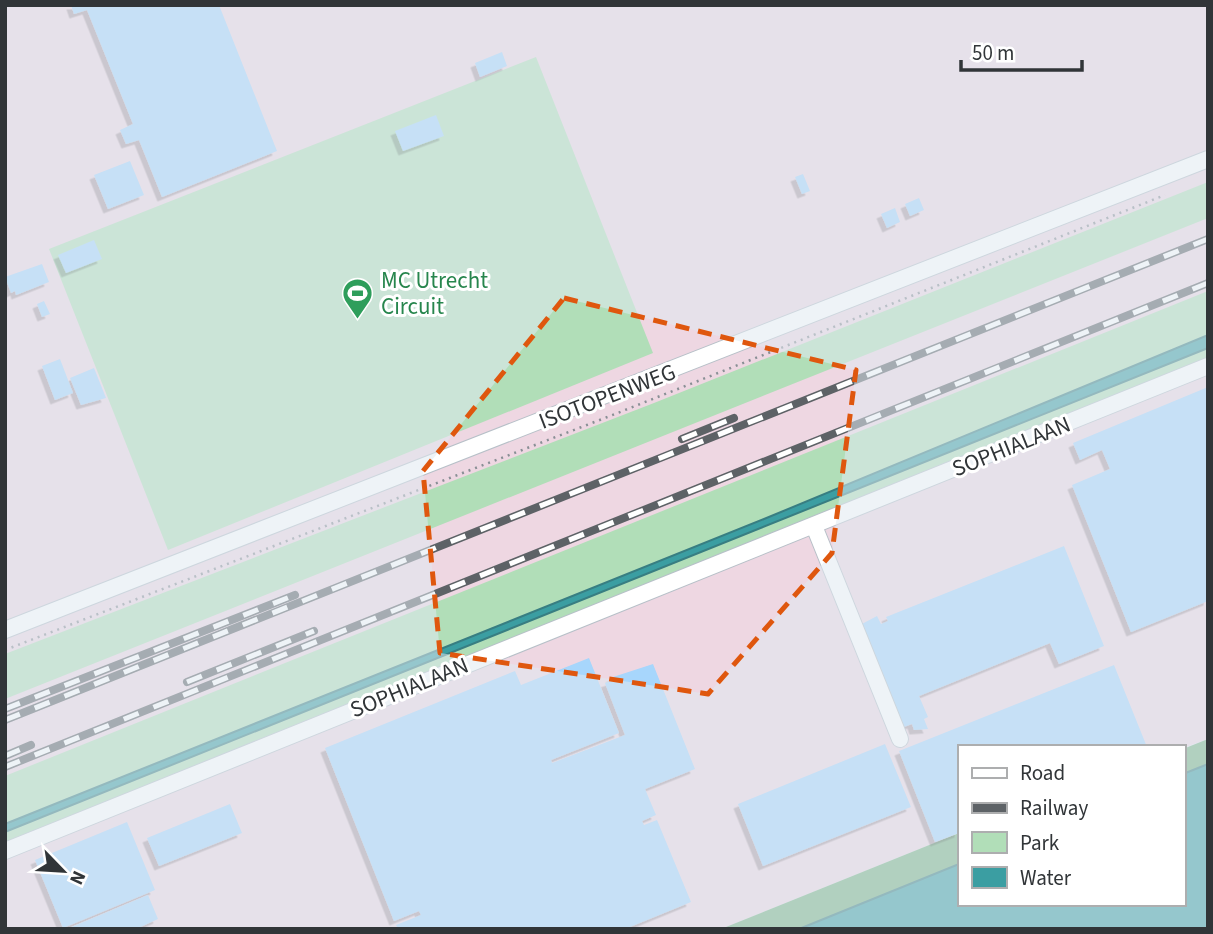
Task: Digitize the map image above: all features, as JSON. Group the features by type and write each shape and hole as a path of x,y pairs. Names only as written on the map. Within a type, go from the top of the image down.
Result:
{"street":[{"name":"ISOTOPENWEG","path":"5,631 1208,159"},
{"name":"SOPHIALAAN","path":"5,851 1208,366"},
{"path":"814,526 901,739"}],"path":[{"path":"5,650 597,421 1169,193"}],"highlighted area":[{"path":"564,298 856,370 832,553 708,694 440,653 423,471"}],"shaded area":[{"path":"5,5 1208,5 1208,739 1185,747 1185,745 958,745 958,833 721,929 5,929"}],"green space":[{"name":"MC Utrecht Circuit","path":"536,57 653,353 168,550 49,249"},
{"path":"1208,182 1208,218 5,699 5,654 654,403"},
{"path":"1208,291 1208,357 5,842 5,776"},
{"path":"1208,739 1208,764 1185,773 1185,748"},
{"path":"958,833 958,864 799,929 721,929"}],"water":[{"path":"1208,335 1208,348 5,832 5,824 764,519"},
{"path":"1208,764 1208,929 799,929 958,864 958,906 1185,906 1185,773"}],"building":[{"path":"71,5 219,5 277,151 162,197 139,140 126,144 120,130 133,124 87,10 74,14"},
{"path":"502,52 507,66 480,77 475,63"},
{"path":"436,115 444,136 403,151 395,131"},
{"path":"130,161 144,195 108,209 94,175"},
{"path":"803,174 810,191 802,194 795,177"},
{"path":"919,198 924,210 910,216 905,204"},
{"path":"895,208 900,222 887,228 881,214"},
{"path":"94,240 102,259 66,273 58,255"},
{"path":"42,264 49,282 16,295 15,291 11,293 5,277"},
{"path":"44,301 50,314 42,317 37,304"},
{"path":"60,359 73,393 55,400 42,366"},
{"path":"94,368 106,398 81,405 70,378"},
{"path":"1208,387 1208,601 1131,632 1072,485 1110,469 1102,450 1080,460 1073,443"},
{"path":"1064,546 1104,646 1059,664 1050,643 919,696 928,717 924,719 928,729 914,730 912,724 901,728 860,625 877,616 881,624 888,621 886,617"},
{"path":"589,658 619,733 551,760 552,763 625,735 605,683 611,681 610,678 653,664 695,769 645,789 656,815 642,821 644,825 657,820 691,902 625,929 398,929 396,925 421,915 419,911 394,921 325,748 515,671 521,685"},
{"path":"1114,665 1146,745 958,745 958,833 935,842 899,751"},
{"path":"885,744 911,807 763,866 738,804"},
{"path":"230,804 242,833 159,866 147,838"},
{"path":"127,822 155,890 63,928 35,860"},
{"path":"148,895 158,919 136,929 67,929"}],"railway":[{"path":"5,720 1208,239"},
{"path":"5,767 1208,283"},
{"path":"682,439 734,418"},
{"path":"5,709 295,595"},
{"path":"187,682 314,631"},
{"path":"5,756 31,745"}],"place":[{"name":"MC Utrecht Circuit","path":"358,320"}]}
